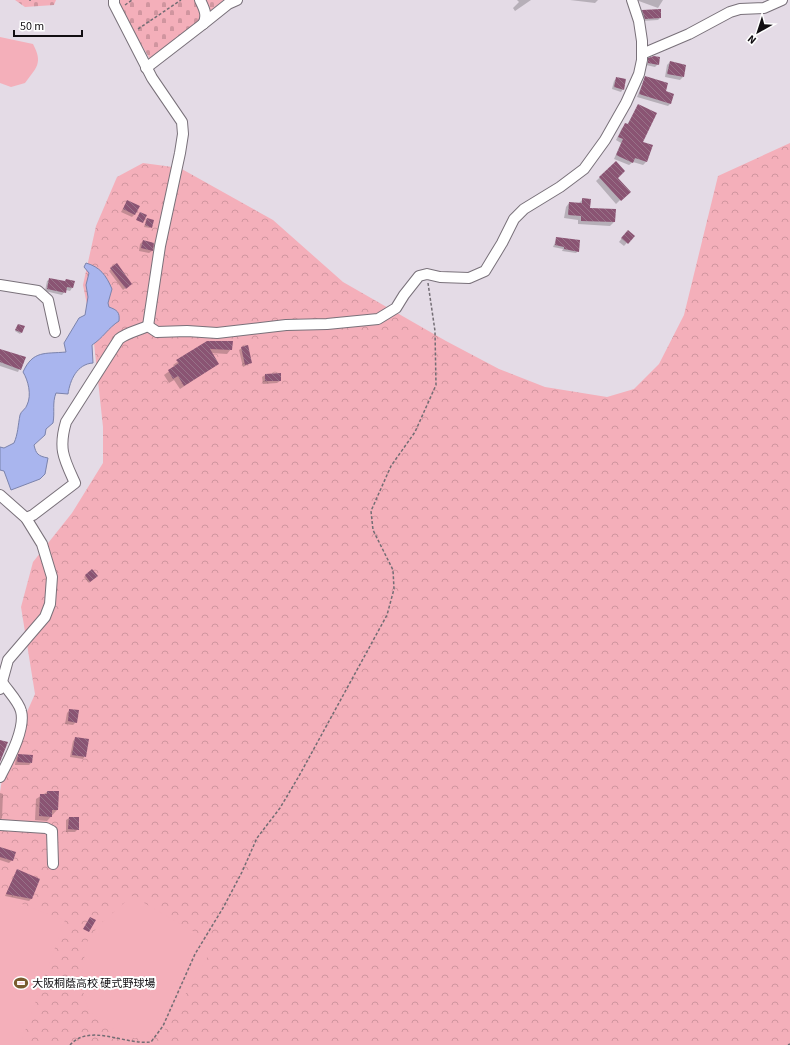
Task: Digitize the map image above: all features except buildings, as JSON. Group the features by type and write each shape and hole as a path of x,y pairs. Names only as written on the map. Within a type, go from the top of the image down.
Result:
{"street":[{"path":"114,0 114,4 146,68 182,122 183,134 160,246 148,326"},
{"path":"200,0 206,14 206,19 203,24"},
{"path":"146,68 228,4 236,0"},
{"path":"148,326 157,332 187,331 217,333 286,325 378,319 396,308 419,276 427,274 440,277 469,278 485,271 502,243 514,219 524,209 578,175 605,140 626,103 639,74 642,54 639,21 632,0"},
{"path":"642,54 689,34 730,12 740,9 764,8 782,0"},
{"path":"0,285 38,291 48,300 55,332"},
{"path":"26,518 33,515 75,483 63,456 62,438 66,422 119,339 127,332 135,332 148,326"},
{"path":"0,495 26,518 42,544 52,578 50,604 45,618 8,660 1,686 21,710 22,718 17,740 0,777"},
{"path":"0,825 46,828 52,831 53,864"}],"path":[{"path":"130,35 181,0"},
{"path":"70,1045 81,1036 94,1035 121,1038 140,1044 151,1042 163,1026 195,954 239,878 257,838 280,808 299,776 387,615 394,589 393,570 373,530 371,511 391,466 415,432 436,385 435,331 427,274"}],"green space":[{"path":"15,0 56,0 54,5 25,7"},
{"path":"115,0 242,0 151,61"},
{"path":"0,37 33,44 38,56 37,65 25,83 11,87 0,83"},
{"path":"790,143 790,1045 0,1045 0,792 5,761 35,694 21,607 33,562 72,513 103,463 103,427 93,334 83,285 96,226 117,177 143,163 180,168 273,220 343,282 446,341 499,369 545,387 607,397 634,389 659,364 684,315 718,176"},
{"name":"大阪桐蔭高校 硬式野球場","path":"0,896 65,920 20,1045 0,1045"},
{"path":"132,896 215,944 162,1034 148,1038 133,1038 116,1031 89,1011 82,988 83,964 88,939 101,923"}],"water":[{"path":"86,263 99,269 107,280 112,289 108,303 109,307 117,312 119,315 119,321 92,345 93,363 83,366 75,374 70,383 68,394 56,393 54,400 53,423 46,429 45,435 34,445 38,454 48,458 45,474 40,479 11,490 4,471 0,470 0,447 4,448 14,443 21,412 28,401 29,388 23,372 31,360 40,354 66,352 64,343 79,318 85,315 88,297 86,285 89,273 84,267"}],"place":[{"name":"大阪桐蔭高校 硬式野球場","path":"21,983"}]}
